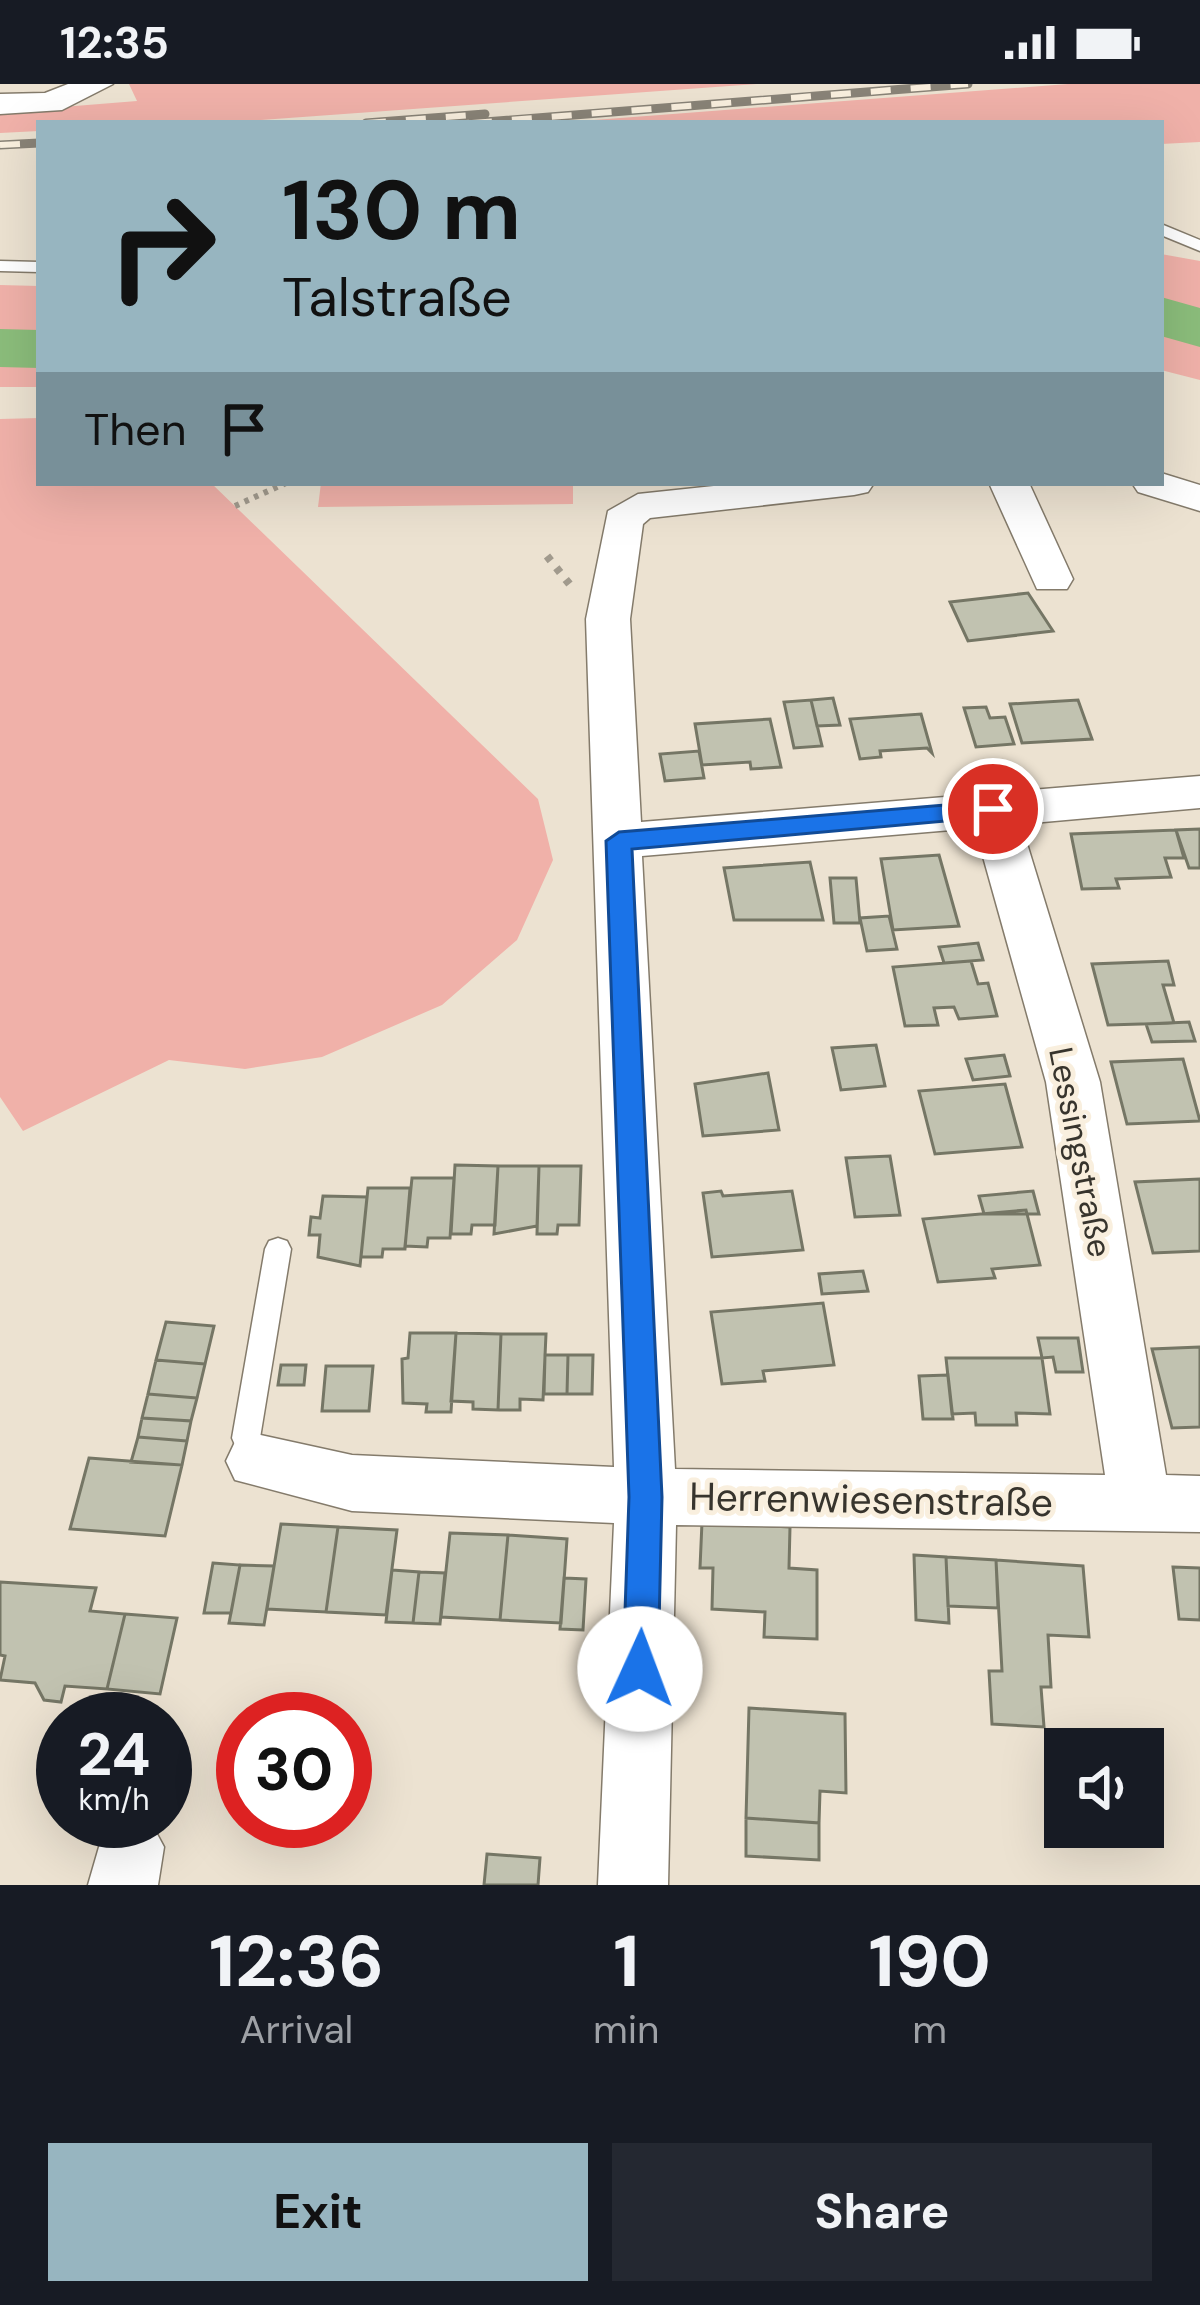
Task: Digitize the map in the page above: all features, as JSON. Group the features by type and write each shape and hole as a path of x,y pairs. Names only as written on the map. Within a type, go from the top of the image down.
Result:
{"street":[{"path":"0,104 50,103 97,84"},
{"path":"634,1885 646,1497 608,619 625,495 797,486"},
{"path":"1010,486 1052,579"},
{"path":"1161,486 1200,499"},
{"path":"619,841 1200,792"},
{"name":"Lessingstraße","path":"993,809 1073,1082 1140,1502"},
{"name":"Herrenwiesenstraße","path":"256,1461 352,1483 646,1497 1200,1504"}],"lane":[{"path":"1164,229 1200,228"},
{"path":"1164,230 1200,245"},
{"path":"0,266 36,268"},
{"path":"256,1461 247,1438 278,1249"}],"path":[{"path":"235,506 279,486"}],"shaded area":[{"path":"129,84 757,84 261,120 36,120 36,131 0,133 0,112 137,101"},
{"path":"1068,84 1200,84 1200,142 1164,144 1164,120 594,120"},
{"path":"1164,255 1200,261 1200,380 1164,371"},
{"path":"0,285 36,286 36,387 0,387"},
{"path":"36,418 36,486 214,486 538,799 553,860 517,940 442,1005 322,1057 245,1069 169,1060 23,1131 0,1097 0,419"},
{"path":"321,486 573,486 573,504 318,507"}],"building":[{"path":"1028,593 1053,631 968,641 950,602"},
{"path":"833,698 840,725 817,726 811,700"},
{"path":"811,700 822,746 794,748 784,702"},
{"path":"1078,700 1092,739 1022,743 1010,704"},
{"path":"986,707 990,718 1005,717 1014,744 976,747 964,708"},
{"path":"921,714 932,753 927,748 880,751 881,757 860,759 850,719"},
{"path":"770,719 781,767 751,769 750,762 702,765 695,724"},
{"path":"699,751 704,778 665,781 660,754"},
{"path":"1200,829 1200,868 1189,868 1176,830"},
{"path":"1176,830 1184,858 1165,858 1171,877 1116,879 1119,888 1082,889 1071,834"},
{"path":"939,855 959,926 893,930 881,859"},
{"path":"810,862 823,920 734,920 724,868"},
{"path":"830,878 856,878 860,923 834,923"},
{"path":"889,916 897,949 867,951 860,918"},
{"path":"978,943 983,960 944,963 939,947"},
{"path":"971,961 978,984 988,983 997,1016 959,1019 954,1007 934,1008 938,1025 905,1026 893,967"},
{"path":"1168,961 1174,985 1163,985 1174,1023 1108,1025 1092,964"},
{"path":"1189,1022 1195,1041 1152,1042 1146,1024"},
{"path":"876,1045 885,1086 841,1090 832,1048"},
{"path":"1004,1055 1010,1076 973,1080 966,1059"},
{"path":"1183,1059 1200,1121 1127,1124 1111,1062"},
{"path":"768,1073 779,1130 703,1136 695,1084"},
{"path":"1005,1084 1022,1147 935,1154 919,1091"},
{"path":"890,1156 900,1215 855,1217 846,1158"},
{"path":"455,1165 498,1166 495,1225 472,1225 471,1234 451,1234"},
{"path":"498,1166 539,1166 537,1226 494,1234"},
{"path":"539,1166 581,1166 579,1225 558,1225 557,1234 537,1234"},
{"path":"412,1178 454,1178 450,1238 428,1238 427,1247 405,1246"},
{"path":"1200,1179 1200,1251 1153,1253 1135,1182"},
{"path":"368,1188 410,1188 405,1249 383,1249 382,1257 361,1257"},
{"path":"721,1191 723,1196 792,1191 803,1250 712,1257 703,1193"},
{"path":"1033,1191 1039,1214 984,1214 979,1196"},
{"path":"323,1196 367,1197 360,1266 318,1257 320,1235 309,1235 311,1217 320,1218"},
{"path":"1026,1210 1040,1265 992,1269 995,1278 938,1282 923,1219"},
{"path":"863,1271 868,1291 822,1294 819,1274"},
{"path":"823,1303 834,1365 763,1371 765,1381 722,1384 711,1312"},
{"path":"166,1322 214,1326 205,1364 156,1360"},
{"path":"410,1333 456,1333 451,1412 426,1412 427,1404 403,1403 402,1359 408,1358"},
{"path":"456,1333 501,1334 498,1410 473,1409 473,1402 451,1401"},
{"path":"501,1334 546,1334 543,1400 520,1399 520,1410 498,1410"},
{"path":"1038,1338 1078,1338 1083,1372 1056,1372 1053,1357 1042,1358"},
{"path":"1200,1347 1200,1427 1172,1428 1152,1349"},
{"path":"545,1355 568,1355 567,1394 544,1394"},
{"path":"568,1355 593,1355 592,1394 567,1394"},
{"path":"946,1358 1042,1358 1050,1414 1016,1413 1017,1425 976,1425 975,1413 952,1414"},
{"path":"156,1360 205,1364 197,1398 148,1394"},
{"path":"281,1365 306,1365 304,1385 278,1385"},
{"path":"326,1366 373,1366 369,1411 322,1411"},
{"path":"948,1375 953,1419 923,1419 919,1376"},
{"path":"148,1394 197,1398 191,1421 142,1418"},
{"path":"142,1418 191,1421 187,1441 138,1437"},
{"path":"138,1437 187,1441 182,1465 131,1462"},
{"path":"89,1458 182,1465 165,1536 70,1529"},
{"path":"702,1522 790,1527 789,1568 817,1570 817,1639 764,1637 765,1612 712,1609 713,1568 700,1568"},
{"path":"281,1524 338,1527 326,1612 267,1609"},
{"path":"338,1527 397,1530 386,1615 326,1612"},
{"path":"450,1533 508,1535 500,1620 441,1617"},
{"path":"508,1535 567,1539 561,1623 500,1620"},
{"path":"914,1555 946,1557 949,1623 916,1620"},
{"path":"946,1557 996,1560 998,1608 948,1606"},
{"path":"996,1560 1083,1566 1089,1637 1048,1635 1051,1687 1041,1687 1044,1727 992,1724 989,1671 1002,1671"},
{"path":"213,1563 240,1565 231,1613 204,1613"},
{"path":"240,1565 274,1566 264,1625 229,1623"},
{"path":"1173,1567 1200,1568 1200,1620 1179,1619"},
{"path":"392,1570 419,1572 413,1623 386,1622"},
{"path":"419,1572 445,1573 440,1624 413,1623"},
{"path":"564,1578 586,1579 583,1630 560,1629"},
{"path":"0,1582 96,1588 90,1611 125,1614 107,1689 65,1686 64,1692 40,1692 35,1683 0,1680 5,1656 0,1655"},
{"path":"125,1614 177,1618 160,1692 107,1689"},
{"path":"749,1708 845,1714 846,1793 820,1791 819,1823 746,1818"},
{"path":"746,1818 819,1823 819,1860 746,1856"},
{"path":"487,1854 540,1858 538,1885 484,1885"}],"waterway":[{"path":"1164,317 1200,328"},
{"path":"0,348 36,349"}],"railway":[{"path":"510,120 968,84"},
{"path":"406,120 485,114"},
{"path":"0,145 36,143"}],"route":[{"path":"640,1669 646,1497 619,841 993,809"}]}
